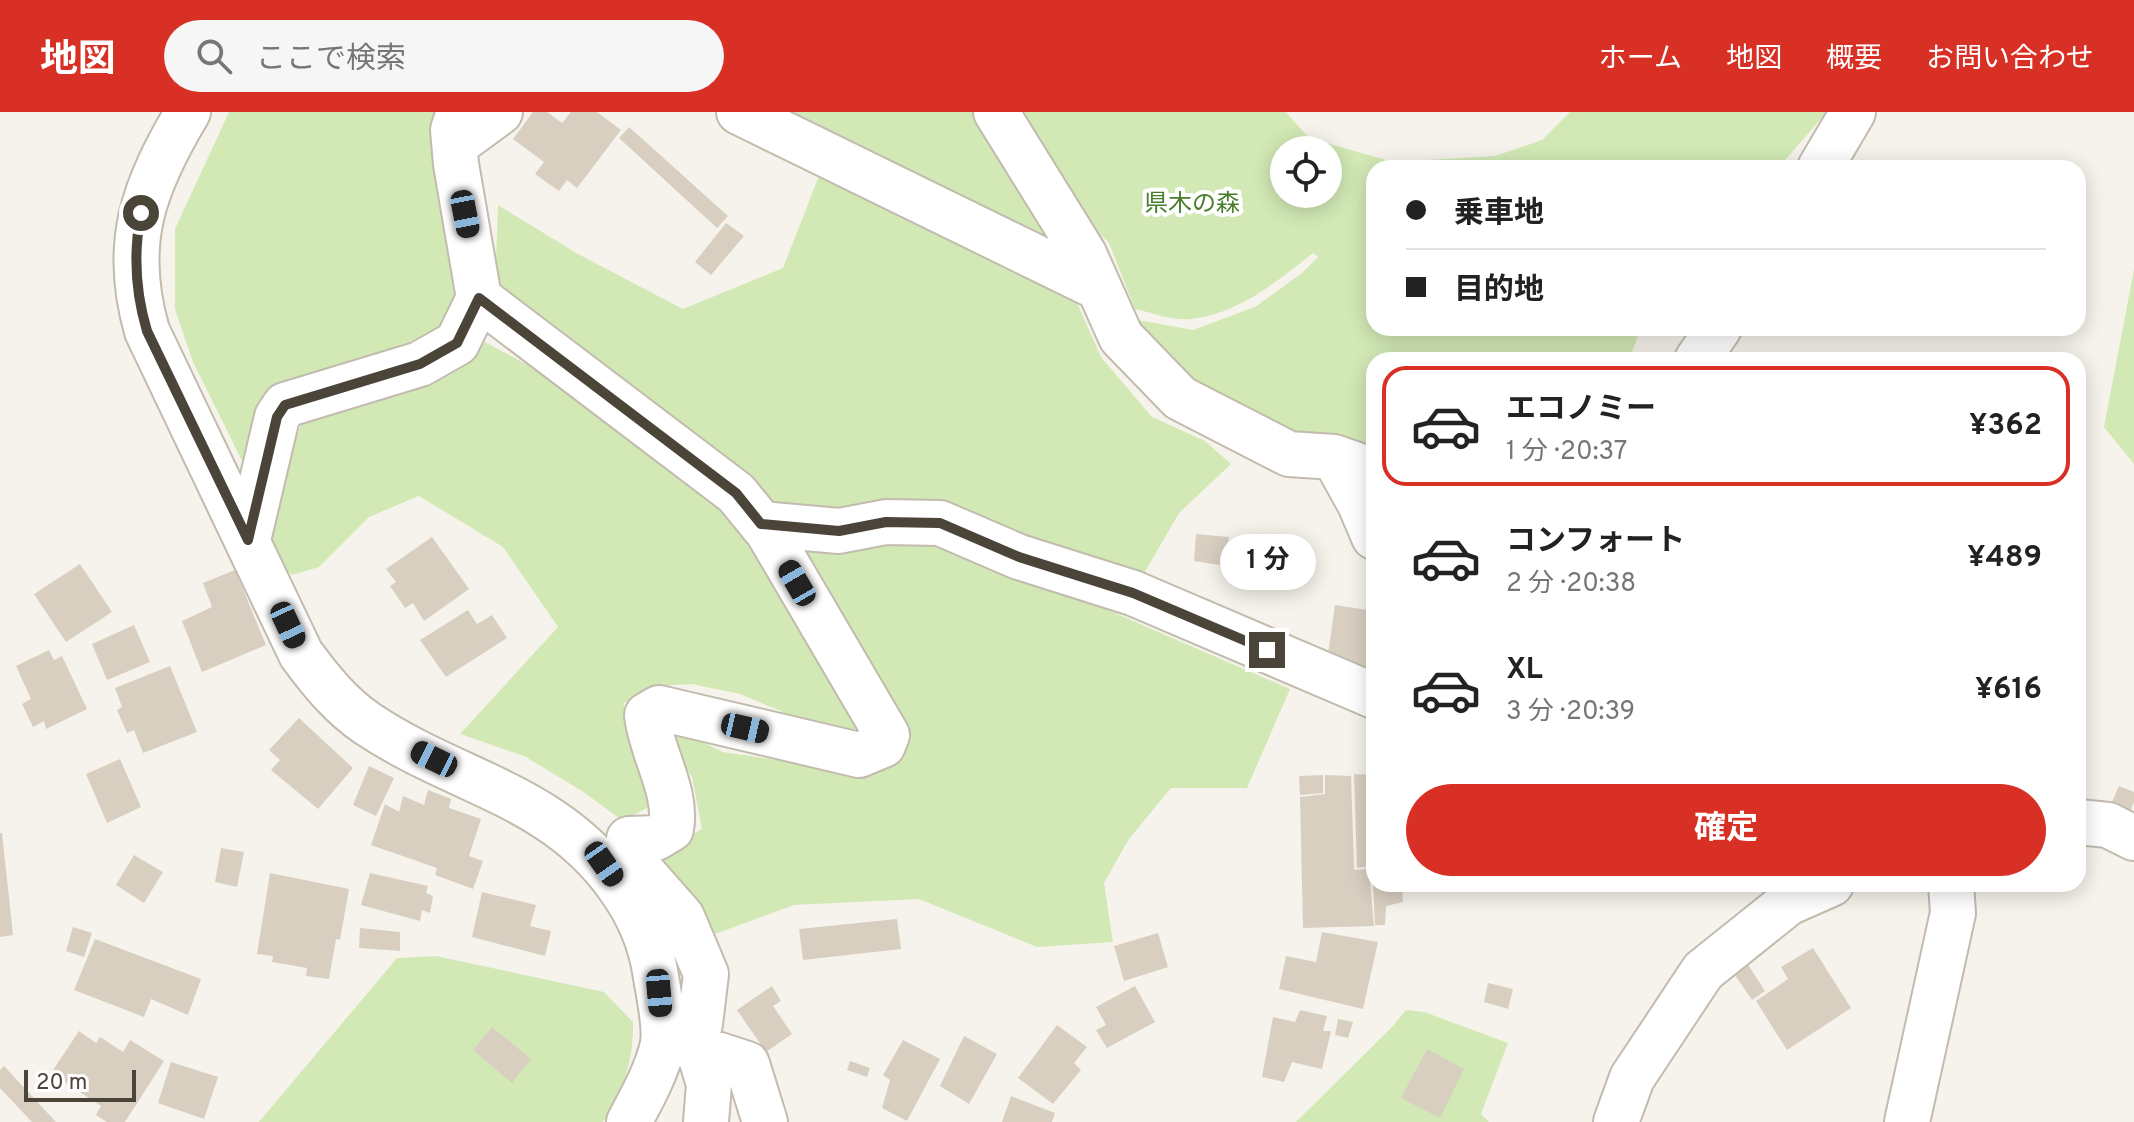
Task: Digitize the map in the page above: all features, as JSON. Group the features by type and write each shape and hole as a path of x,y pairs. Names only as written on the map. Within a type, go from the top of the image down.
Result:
{"street":[{"path":"188,112 166,149 145,195 135,264 139,303 165,372 190,418 301,654 339,701 387,736 505,793 563,827 604,864 633,906 652,950 680,1045 709,1084 706,1122"},
{"path":"248,540 277,417 285,405 420,364 457,343 479,298 456,164 457,128 500,112"},
{"path":"739,112 1099,288"},
{"path":"996,112 1084,254 1121,337 1180,398 1289,454 1354,464 1360,504 1366,518"},
{"path":"1825,160 1853,112"},
{"path":"479,298 736,493 761,524 887,735 883,745 859,755 659,708 647,715 648,731 674,813 671,829 656,838 629,839 628,847 638,867 682,917 706,974 700,1024 647,1087 629,1122"},
{"path":"761,524 839,531 886,522 940,523 1019,557 1133,593 1366,693"},
{"path":"2086,823 2108,825 2134,838"},
{"path":"1616,1122 1632,1078 1703,971 1788,903 1813,892"},
{"path":"1907,1122 1953,913 1952,892"},
{"path":"680,1045 747,1064 765,1122"}],"green space":[{"path":"229,112 442,112 457,290 436,333 271,388 257,411 249,475 193,362 175,309 175,229"},
{"path":"765,112 978,112 1067,264"},
{"name":"県木の森","path":"1010,112 1286,112 1307,136 1270,136 1270,208 1342,208 1342,147 1386,160 1366,160 1366,336 1638,336 1632,352 1366,352 1366,444 1323,441 1230,406 1152,351 1138,320 1193,330 1255,307 1302,273 1318,257 1313,253 1256,295 1225,311 1177,319 1135,309 1109,243 1064,198"},
{"name":"県木の森","path":"1570,112 1827,112 1785,160 1427,160 1495,156 1542,140"},
{"path":"822,168 1074,296 1101,357 1152,417 1205,441 1231,464 1179,513 1142,577 858,506 786,511 495,292 498,205 578,254 683,309 783,268"},
{"path":"2134,269 2134,464 2104,427"},
{"path":"483,341 546,375 729,510 851,706 856,729 823,729 740,694 692,684 658,686 624,703 627,734 654,804 623,821 582,791 524,756 460,734 558,627 503,547 419,496 369,517 319,567 292,575 268,556 276,492 301,425 341,407 433,375"},
{"path":"917,540 956,544 1290,689 1247,788 1171,788 1129,839 1104,883 1113,942 1037,947 919,899 794,905 704,938 647,858 702,829 692,777 663,734 686,734 723,752 837,769 888,762 909,728 796,547 863,550"},
{"path":"436,956 604,992 633,1022 632,1049 626,1074 617,1099 603,1122 259,1122 397,958"},
{"path":"1406,1010 1424,1012 1508,1043 1481,1114 1489,1122 1296,1122 1393,1026"}],"building":[{"path":"533,112 547,112 562,123 571,112 597,112 621,130 577,188 567,180 559,191 535,174 544,162 513,139"},
{"path":"629,127 728,216 717,228 619,138"},
{"path":"726,223 744,236 711,275 695,262"},
{"path":"1196,534 1229,537 1226,566 1194,561"},
{"path":"432,537 469,589 424,621 413,603 405,608 390,586 396,582 386,569"},
{"path":"80,564 112,612 66,642 34,594"},
{"path":"235,570 266,645 202,672 182,621 212,607 203,583"},
{"path":"1335,605 1366,610 1366,668 1327,662"},
{"path":"468,610 477,624 492,615 507,638 446,677 420,640"},
{"path":"134,625 150,662 107,680 92,644"},
{"path":"49,650 54,660 62,656 87,709 46,729 44,721 33,727 22,704 31,699 16,666"},
{"path":"170,666 197,732 143,753 134,730 127,733 117,710 122,707 115,688"},
{"path":"299,718 353,768 318,809 271,770 280,760 269,750"},
{"path":"120,759 141,807 107,823 86,774"},
{"path":"369,766 394,778 376,816 353,805"},
{"path":"1354,774 1366,775 1366,867 1357,868"},
{"path":"1323,775 1323,793 1300,795 1299,776"},
{"path":"1325,775 1351,776 1354,870 1366,869 1366,892 1371,892 1374,926 1303,928 1300,797 1325,794"},
{"path":"2119,786 2134,792 2130,812 2111,804"},
{"path":"428,790 451,799 449,808 481,819 469,856 483,861 473,889 435,875 437,868 371,845 385,804 399,812 403,796 424,805"},
{"path":"0,833 13,935 0,937"},
{"path":"221,848 244,852 237,887 215,882"},
{"path":"134,855 163,872 144,903 116,885"},
{"path":"270,873 349,889 329,979 306,976 307,968 272,962 273,956 257,954"},
{"path":"370,873 428,886 426,893 433,896 430,913 422,910 420,921 361,905"},
{"path":"482,892 536,905 530,926 551,931 545,956 472,937"},
{"path":"1373,892 1402,892 1403,902 1386,906 1385,925 1375,925"},
{"path":"897,919 901,949 803,960 799,929"},
{"path":"73,927 92,933 84,957 66,951"},
{"path":"360,928 400,932 400,951 359,948"},
{"path":"1322,932 1378,942 1363,1009 1279,989 1286,956 1316,962"},
{"path":"1158,933 1168,967 1124,981 1114,946"},
{"path":"95,939 201,979 188,1015 151,999 144,1017 74,990"},
{"path":"1813,948 1851,1008 1787,1050 1756,1001 1788,979 1781,967"},
{"path":"1747,963 1765,991 1752,1000 1733,972"},
{"path":"1488,983 1513,989 1508,1009 1484,1002"},
{"path":"772,986 781,1001 773,1006 792,1034 766,1052 737,1010"},
{"path":"1135,986 1155,1022 1107,1048 1096,1030 1106,1025 1096,1007"},
{"path":"1300,1010 1327,1016 1323,1031 1331,1031 1322,1069 1292,1062 1284,1082 1262,1077 1273,1017 1295,1022"},
{"path":"1338,1019 1353,1022 1348,1038 1335,1035"},
{"path":"1057,1025 1087,1047 1074,1063 1081,1070 1053,1104 1018,1078"},
{"path":"492,1027 531,1059 512,1083 473,1050"},
{"path":"79,1031 96,1043 100,1037 123,1052 130,1040 164,1061 125,1122 107,1122 96,1115 101,1106 51,1073"},
{"path":"964,1036 997,1054 969,1104 940,1086"},
{"path":"903,1040 940,1059 907,1121 882,1108 890,1080 883,1075"},
{"path":"1427,1049 1464,1069 1440,1118 1401,1098"},
{"path":"850,1061 870,1068 867,1077 847,1070"},
{"path":"171,1062 218,1077 204,1119 158,1103"},
{"path":"4,1066 56,1122 32,1122 0,1088 0,1070"},
{"path":"1011,1096 1055,1113 1052,1122 1002,1122"}],"route":[{"path":"141,213 135,264 139,303 147,331 248,540 277,417 285,405 420,364 457,343 479,298 736,493 761,524 839,531 886,522 940,523 1019,557 1133,593 1267,650"}]}
